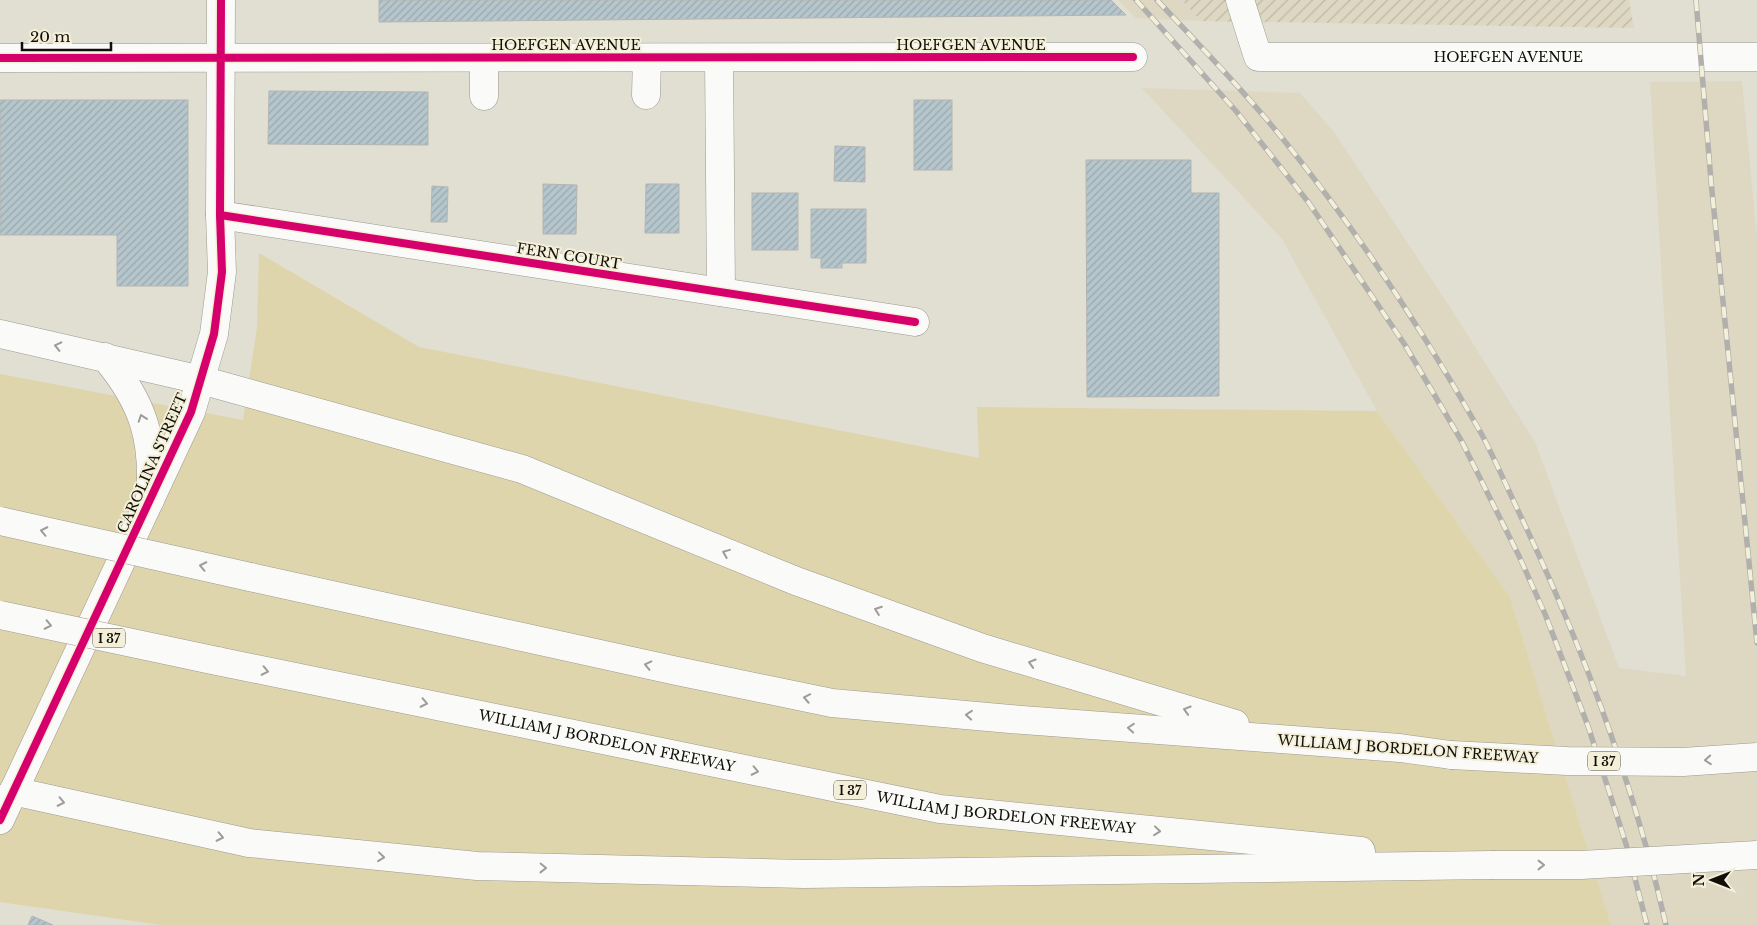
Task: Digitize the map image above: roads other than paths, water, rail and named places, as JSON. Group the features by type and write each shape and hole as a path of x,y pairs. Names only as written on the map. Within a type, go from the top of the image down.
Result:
{"main road":[{"name":"CAROLINA STREET","path":"0,820 7,789 192,412 214,334 220,301 222,272 220,215 221,0"},
{"name":"HOEFGEN AVENUE","path":"1240,0 1258,57 1757,57"},
{"name":"HOEFGEN AVENUE","path":"0,58 1133,58"},
{"path":"484,58 484,96"},
{"path":"646,94 647,58"},
{"path":"719,58 721,292"},
{"name":"FERN COURT","path":"220,215 603,265 721,292 915,322"},
{"path":"0,334 201,380 522,469 796,581 982,648 1284,739"},
{"path":"105,357 128,387 141,413 152,456 150,500"},
{"name":"WILLIAM J BORDELON FREEWAY","path":"0,521 677,671 832,703 1010,719 1400,748 1451,755 1567,761 1683,762 1757,757"},
{"name":"WILLIAM J BORDELON FREEWAY","path":"0,615 940,809 1492,865 1581,865 1757,855"},
{"path":"7,789 248,843 477,866 804,874 1492,865"}],"railway":[{"path":"1136,0 1236,111 1309,203 1405,345 1461,440 1519,556 1545,614 1588,726 1626,844 1647,925"},
{"path":"1157,0 1256,107 1314,178 1390,284 1437,358 1481,433 1545,570 1587,669 1639,821 1666,925"},
{"path":"1696,0 1711,181 1757,643"}]}
